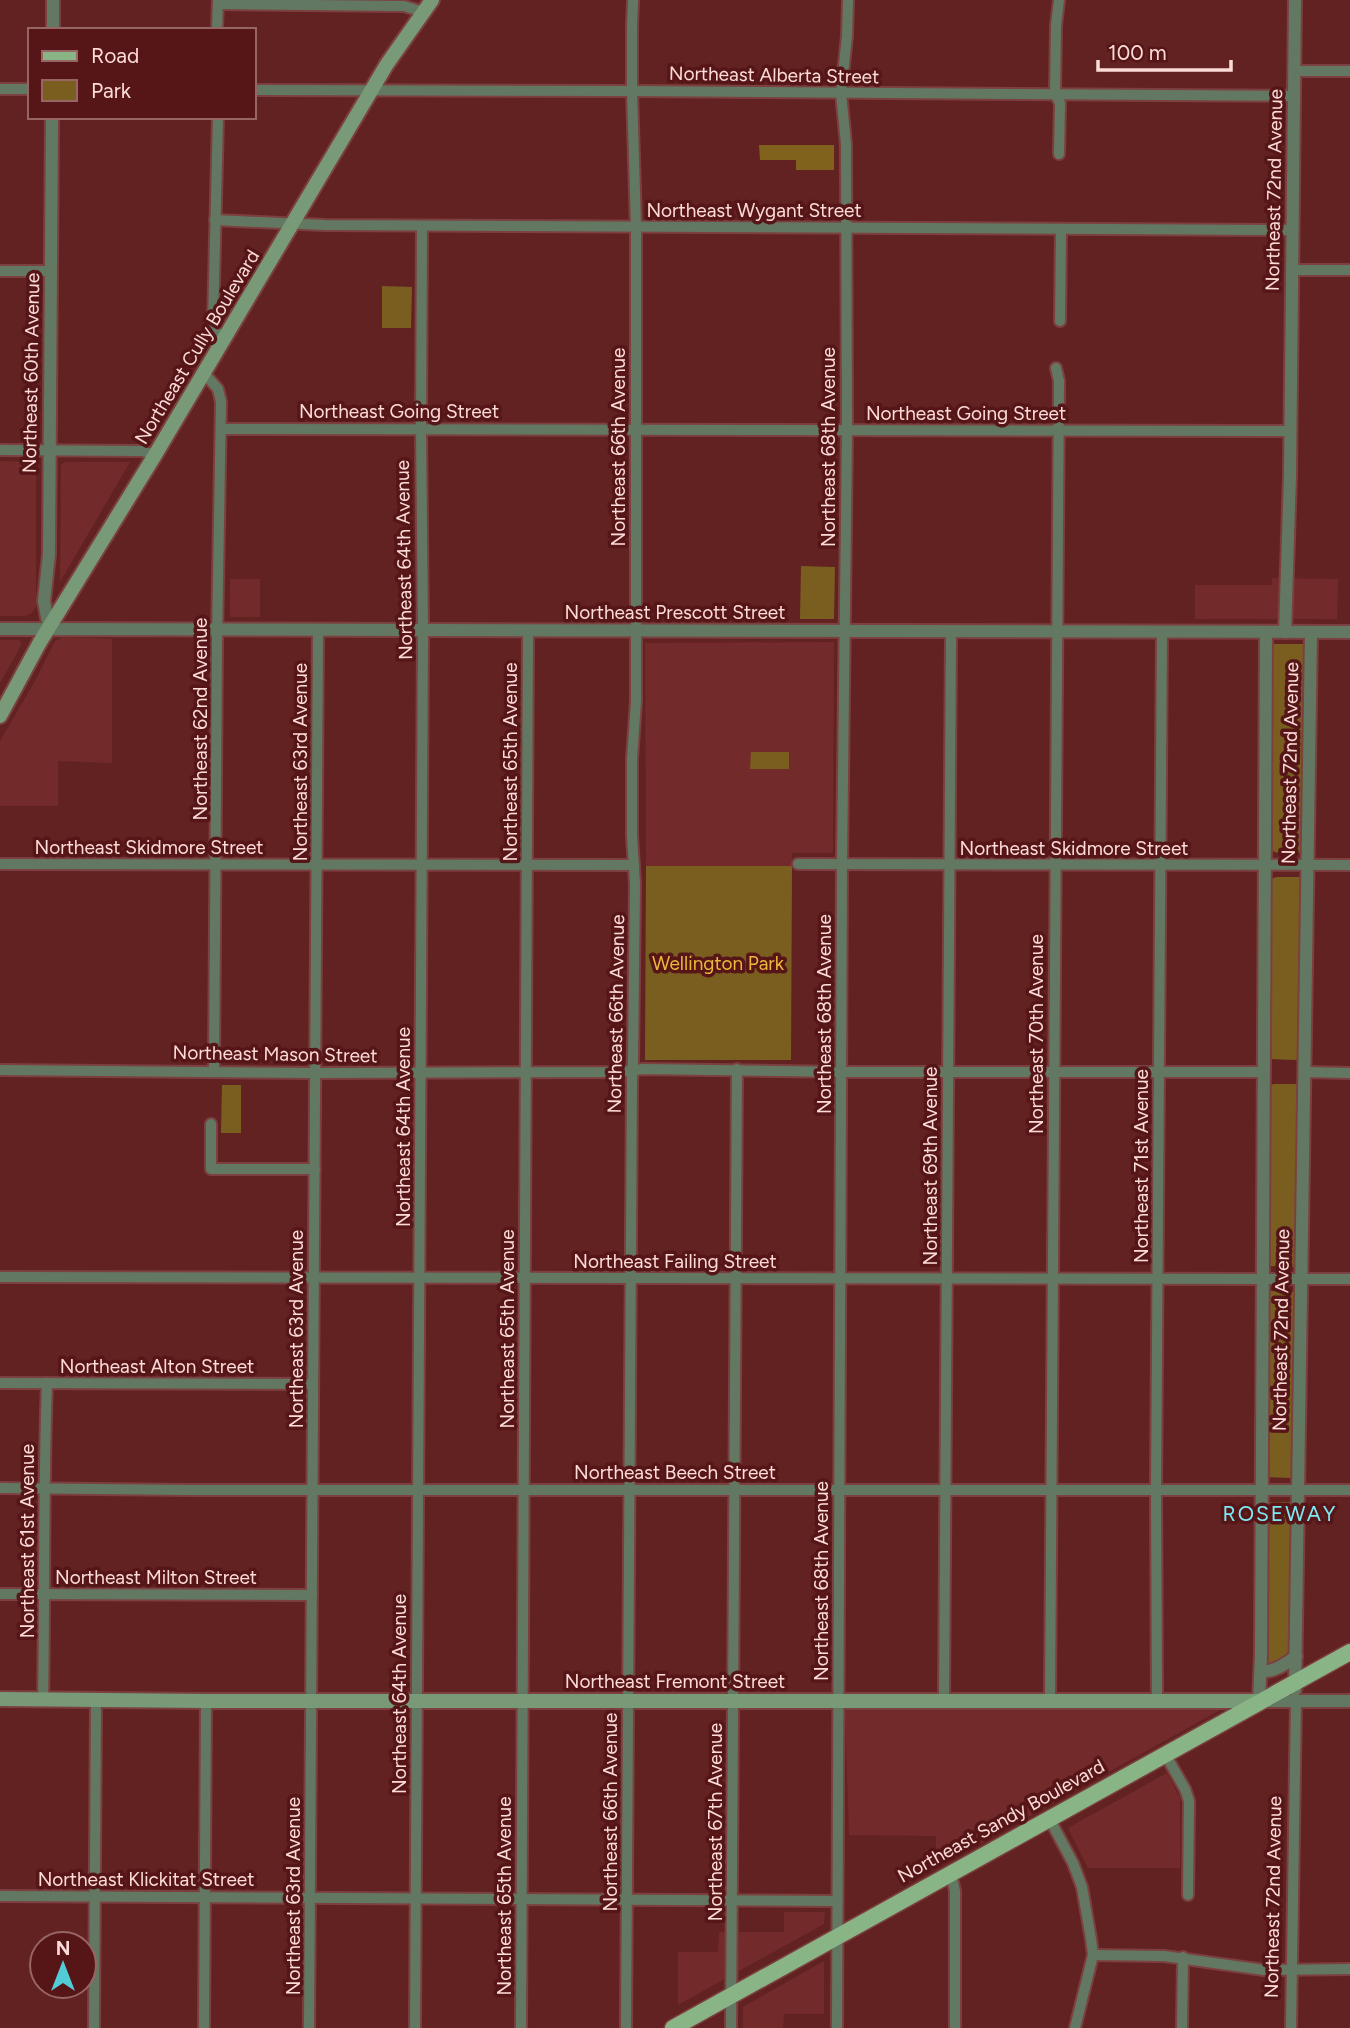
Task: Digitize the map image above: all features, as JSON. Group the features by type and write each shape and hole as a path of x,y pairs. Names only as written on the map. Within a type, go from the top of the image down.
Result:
{"main road":[{"name":"Northeast Cully Boulevard","path":"0,716 49,628 371,91 428,6"},
{"name":"Northeast Sandy Boulevard","path":"673,2028 1350,1651"},
{"name":"Northeast Fremont Street","path":"0,1699 1259,1701"}],"street":[{"path":"52,28 53,0"},
{"name":"Northeast 66th Avenue","path":"626,2028 635,884 632,759 636,711 633,0"},
{"name":"Northeast 68th Avenue","path":"837,2028 842,863 847,430 846,144 841,93 848,0"},
{"path":"1059,0 1055,94 1060,103 1059,154"},
{"name":"Northeast 72nd Avenue","path":"1285,632 1295,0"},
{"path":"217,28 218,2 428,6"},
{"path":"1294,71 1350,71"},
{"path":"0,89 28,89"},
{"name":"Northeast Alberta Street","path":"256,90 1294,96"},
{"name":"Northeast 60th Avenue","path":"49,628 44,601 49,554 52,119"},
{"path":"218,119 213,324 223,340"},
{"name":"Northeast Wygant Street","path":"215,220 324,225 636,228 1292,230"},
{"name":"Northeast 64th Avenue","path":"415,2028 424,631 422,226"},
{"path":"1060,321 1061,229"},
{"path":"1292,271 1350,270"},
{"path":"0,271 51,271"},
{"name":"Northeast 70th Avenue","path":"1050,1701 1059,380 1056,368"},
{"name":"Northeast 62nd Avenue","path":"204,373 220,394 221,429 214,1071"},
{"name":"Northeast Going Street","path":"221,429 1290,431"},
{"path":"0,450 142,451 155,455"},
{"name":"Northeast Prescott Street","path":"0,628 1350,632"},
{"name":"Northeast 63rd Avenue","path":"309,2028 318,630"},
{"name":"Northeast 65th Avenue","path":"521,2028 528,631"},
{"name":"Northeast 69th Avenue","path":"944,1701 951,632"},
{"name":"Northeast 71st Avenue","path":"1157,1701 1162,632"},
{"name":"Northeast 72nd Avenue","path":"1259,1701 1266,632"},
{"name":"Northeast 72nd Avenue","path":"1291,2028 1311,632"},
{"name":"Northeast Skidmore Street","path":"0,864 634,865"},
{"name":"Northeast Skidmore Street","path":"798,864 1350,865"},
{"name":"Northeast Mason Street","path":"0,1070 316,1073 737,1069 841,1072 1263,1072"},
{"name":"Northeast 67th Avenue","path":"731,2028 737,1069"},
{"path":"1305,1072 1350,1073"},
{"path":"211,1124 211,1169 315,1169"},
{"name":"Northeast Failing Street","path":"0,1277 1350,1279"},
{"name":"Northeast Alton Street","path":"0,1383 313,1384"},
{"name":"Northeast 61st Avenue","path":"43,1700 47,1383"},
{"name":"Northeast Beech Street","path":"0,1489 1350,1490"},
{"name":"Northeast Milton Street","path":"0,1594 312,1595"},
{"path":"1261,1671 1266,1672 1296,1656"},
{"path":"94,2028 96,1700"},
{"path":"204,2028 206,1701"},
{"name":"Northeast Fremont Street","path":"1259,1701 1350,1702"},
{"path":"1165,1754 1189,1801 1188,1895"},
{"path":"1049,1818 1073,1863 1082,1887 1093,1955 1074,2028"},
{"path":"951,1873 955,1891 955,2028"},
{"name":"Northeast Klickitat Street","path":"0,1896 837,1901"},
{"path":"1093,1955 1183,1957 1251,1969 1350,1969"},
{"path":"1182,2028 1183,1957"}],"shaded area":[{"path":"759,145 834,145 834,170 796,170 796,160 760,160"},
{"path":"0,461 33,462 36,465 36,606 32,613 26,616 0,616"},
{"path":"64,462 130,462 60,582 61,465"},
{"path":"1272,578 1338,579 1337,619 1195,619 1195,585 1272,585"},
{"path":"230,579 260,579 260,617 230,617"},
{"path":"63,637 112,639 112,763 58,761 58,806 0,806 0,741 55,641"},
{"path":"0,640 19,640 22,644 0,683"},
{"path":"834,642 833,853 792,853 792,866 646,866 645,643"},
{"path":"850,1707 1222,1709 936,1868 936,1836 849,1835 845,1713"},
{"path":"1167,1773 1180,1798 1180,1868 1088,1868 1068,1828"},
{"path":"784,1912 825,1912 824,1924 678,2005 678,1952 718,1952 719,1932 784,1932"},
{"path":"824,1961 824,2014 784,2014 783,2028 743,2028 743,2007"}],"green space":[{"path":"382,286 412,287 411,328 382,328"},
{"path":"801,566 835,567 834,619 800,619"},
{"path":"1270,644 1308,644 1304,851 1291,854 1281,854 1269,848"},
{"path":"751,752 789,752 789,769 750,769"},
{"name":"Wellington Park","path":"646,866 792,866 791,1060 645,1060"},
{"path":"1276,877 1302,879 1299,1059 1295,1060 1270,1059 1270,880"},
{"path":"222,1085 241,1085 241,1133 221,1133"},
{"path":"1269,1086 1299,1086 1297,1265 1294,1267 1269,1266"},
{"path":"1268,1292 1296,1292 1294,1477 1291,1478 1267,1477"},
{"path":"1268,1504 1293,1504 1290,1655 1269,1666"}],"district":[{"name":"ROSEWAY","path":"1280,1513"}]}
